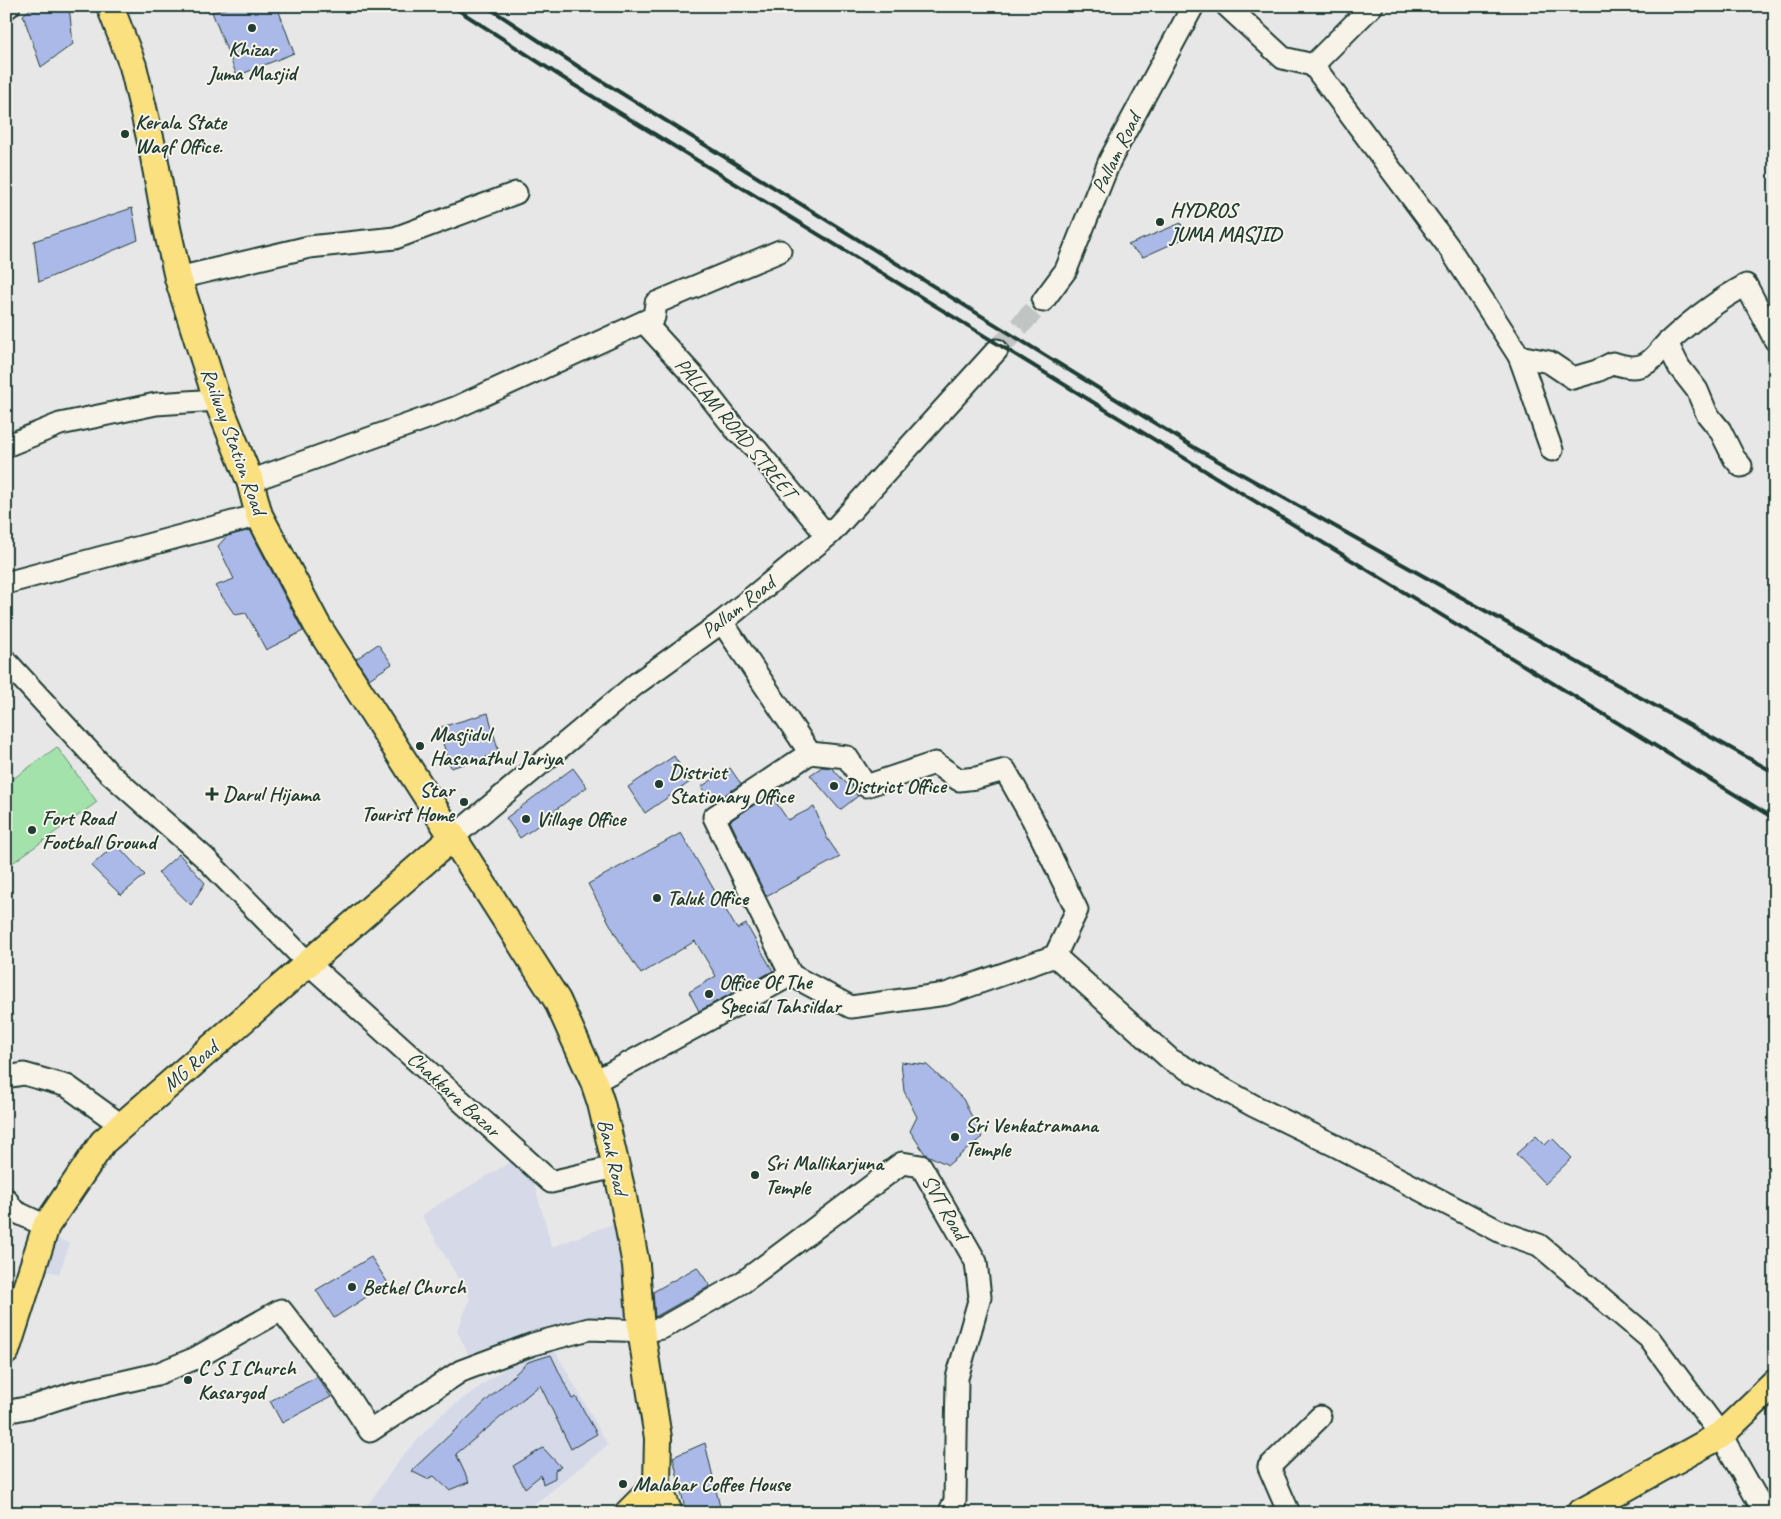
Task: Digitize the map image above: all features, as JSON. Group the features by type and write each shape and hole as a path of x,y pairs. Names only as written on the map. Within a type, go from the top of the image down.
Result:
{"main road":[{"name":"Railway Station Road","path":"110,6 133,66 152,146 178,278 217,400 250,481 260,516 317,625 452,837"},
{"name":"MG Road","path":"6,1351 46,1226 103,1142 452,837"},
{"name":"Bank Road","path":"452,837 557,1000 594,1082 601,1103 636,1265 641,1330 658,1438 657,1484 669,1513"},
{"path":"1580,1513 1721,1435 1775,1383"},
{"path":"628,1513 657,1484"}],"street":[{"path":"6,8 10,6"},
{"name":"Pallam Road","path":"1043,301 1066,270 1110,160 1193,6"},
{"path":"1227,6 1284,58 1313,65 1448,246 1519,356 1552,450"},
{"path":"1313,65 1372,6"},
{"path":"178,278 309,247 394,238 516,193"},
{"path":"250,481 455,408 654,318 656,304 780,251"},
{"path":"1519,356 1549,362 1574,378 1597,371 1613,363 1628,368 1642,366 1655,358 1667,342 1720,299 1746,285 1775,340"},
{"name":"PALLAM ROAD STREET","path":"644,322 697,380 736,430 757,450 827,536"},
{"path":"1667,342 1679,367 1698,390 1707,414 1720,430 1734,458 1741,466"},
{"name":"Pallam Road","path":"452,837 636,684 722,622 827,536 998,350"},
{"path":"6,446 60,424 156,404 217,400"},
{"path":"6,583 260,516"},
{"path":"722,622 810,753"},
{"path":"6,661 108,772 205,858 308,963"},
{"path":"810,753 847,757 866,786 935,763 959,780 976,778 1005,770 1032,818 1077,910 1054,956 946,994 851,1007 791,975 714,817 810,753"},
{"path":"1054,956 1171,1060 1254,1106 1334,1145 1501,1232 1539,1245 1649,1338 1721,1435 1765,1513"},
{"name":"Chakkara Bazar","path":"308,963 552,1182 615,1167"},
{"path":"594,1082 791,975"},
{"path":"6,1077 24,1074 67,1086 121,1125"},
{"name":"SVT Road","path":"641,1330 647,1331 662,1328 743,1282 902,1163 921,1166 976,1262 980,1297 957,1378 955,1501 949,1513"},
{"path":"6,1199 14,1211 46,1226"},
{"path":"6,1412 35,1406 75,1393 157,1374 196,1358 281,1310 344,1391 370,1431 470,1367 533,1344 589,1330 641,1330"},
{"path":"1289,1513 1269,1467 1320,1417"}],"shaded area":[{"path":"511,1162 534,1183 552,1247 615,1223 628,1321 473,1364 457,1331 470,1299 422,1216 432,1208"},
{"path":"53,1237 70,1243 59,1274 41,1269"},
{"path":"553,1347 608,1445 524,1513 362,1513 402,1456 443,1413 508,1366"}],"green space":[{"name":"Fort Road Football Ground","path":"57,747 97,802 11,864 6,858 6,784"}],"building":[{"path":"34,6 69,6 73,44 41,67 23,15"},
{"name":"Khizar Juma Masjid","path":"236,6 277,6 294,53 237,76 212,12"},
{"path":"132,208 138,240 39,282 34,241"},
{"path":"1181,223 1185,238 1143,257 1128,245"},
{"path":"250,530 303,631 266,650 246,613 235,615 215,586 234,579 218,546 227,536"},
{"path":"378,644 392,664 369,679 356,659"},
{"path":"488,713 499,753 451,768 438,728"},
{"name":"District Stationary Office","path":"674,756 690,782 645,813 628,787"},
{"name":"District Office","path":"822,767 832,768 858,796 840,810 810,775"},
{"path":"573,768 587,787 520,838 506,818"},
{"path":"730,768 741,784 713,803 701,787"},
{"path":"770,794 788,820 814,807 827,838 840,857 766,896 730,821"},
{"name":"Taluk Office","path":"681,833 737,929 746,924 773,971 699,1011 689,992 716,976 695,941 641,974 617,937 588,884"},
{"path":"116,844 145,875 121,895 91,866"},
{"path":"179,854 205,883 191,905 158,873"},
{"path":"901,1062 927,1065 963,1099 982,1137 948,1165 925,1154 910,1131 917,1117 904,1091"},
{"path":"1536,1136 1545,1145 1552,1138 1572,1158 1545,1184 1516,1154"},
{"name":"Bethel Church","path":"371,1257 388,1283 334,1318 316,1290"},
{"path":"697,1267 710,1286 655,1317 653,1292"},
{"path":"551,1355 572,1399 576,1397 597,1434 571,1449 540,1385 456,1454 469,1482 449,1490 434,1476 427,1479 411,1471 528,1362"},
{"path":"317,1377 331,1397 282,1423 270,1401"},
{"path":"705,1443 720,1507 710,1513 686,1513 673,1457"},
{"path":"543,1448 561,1467 555,1470 555,1478 543,1484 541,1475 525,1488 513,1466"}],"tunnel":[{"path":"997,350 1043,301"}],"railway":[{"path":"452,6 574,85 1775,819"},
{"path":"486,6 579,67 1195,448 1775,773"}],"place":[{"name":"Khizar Juma Masjid","path":"252,28"},
{"name":"Kerala State Waqf Office.","path":"125,134"},
{"name":"HYDROS JUMA MASJID","path":"1160,222"},
{"name":"Masjidul Hasanathul Jariya","path":"420,746"},
{"name":"District Stationary Office","path":"659,784"},
{"name":"District Office","path":"834,786"},
{"name":"Darul Hijama","path":"212,794"},
{"name":"Star Tourist Home","path":"464,802"},
{"name":"Village Office","path":"526,819"},
{"name":"Fort Road Football Ground","path":"32,830"},
{"name":"Taluk Office","path":"657,898"},
{"name":"Office Of The Special Tahsildar","path":"709,994"},
{"name":"Sri Venkatramana Temple","path":"955,1137"},
{"name":"Sri Mallikarjuna Temple","path":"755,1175"},
{"name":"Bethel Church","path":"352,1287"},
{"name":"C S I Church Kasargod","path":"188,1380"},
{"name":"Malabar Coffee House","path":"623,1484"}]}
